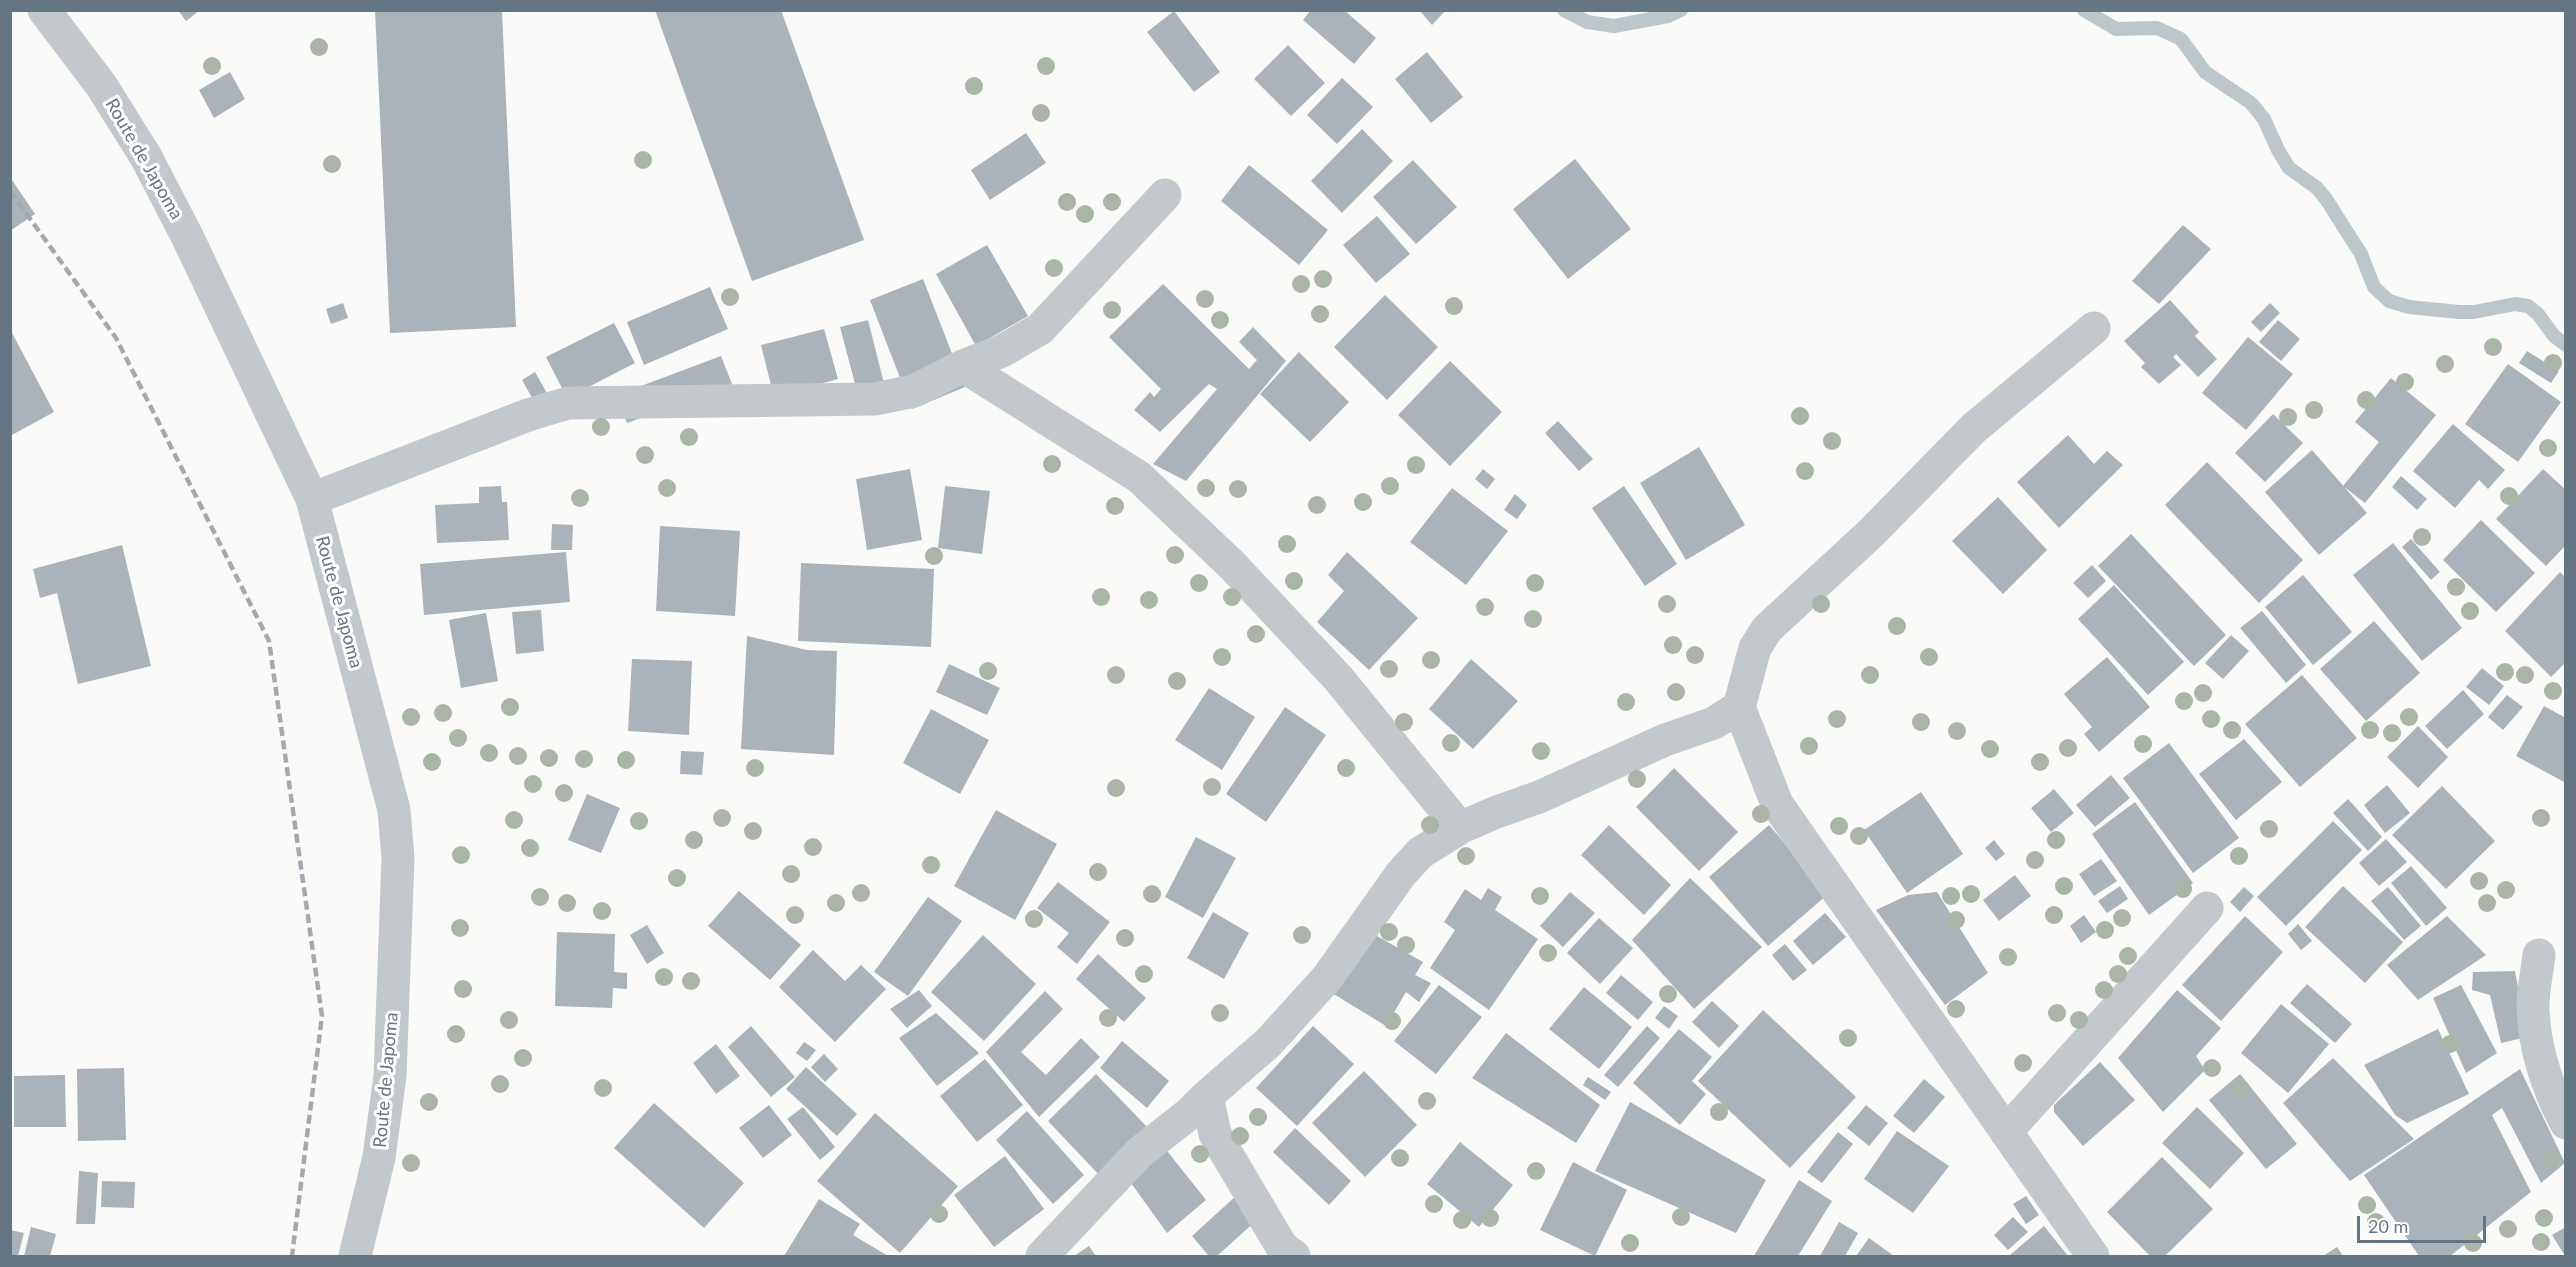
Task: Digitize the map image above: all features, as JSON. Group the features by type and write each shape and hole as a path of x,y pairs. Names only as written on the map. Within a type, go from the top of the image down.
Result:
{"street":[{"name":"Route de Japoma","path":"44,10 102,85 146,157 187,236 312,499 394,810 398,858 390,1076 379,1157 355,1257"},
{"path":"312,499 528,415 568,403 875,399 914,391 963,366 1002,351 1040,329 1165,195"},
{"path":"2093,1257 1777,804 1739,707 1755,648 1767,629 1871,533 1974,428 2094,328"},
{"path":"963,366 1139,477 1232,565 1330,669 1460,828"},
{"path":"1042,1257 1140,1153 1190,1113 1268,1043 1327,978 1401,874 1419,853 1460,828 1539,797 1665,740 1714,723 1739,707"},
{"path":"2006,1132 2207,908"},
{"path":"2539,955 2533,1009 2538,1055 2550,1092 2565,1123"},
{"path":"1207,1096 1215,1134 1282,1247 1294,1257"}],"building":[{"path":"178,10 200,10 186,21"},
{"path":"375,10 502,10 516,327 390,333"},
{"path":"655,10 781,10 864,240 752,281"},
{"path":"1311,10 1344,10 1376,38 1354,64 1303,20"},
{"path":"1419,10 1446,10 1432,25"},
{"path":"1174,11 1220,72 1194,92 1147,32"},
{"path":"1288,45 1325,83 1291,116 1254,79"},
{"path":"1427,52 1463,97 1431,123 1395,79"},
{"path":"230,72 245,99 214,118 199,90"},
{"path":"1342,78 1373,107 1337,144 1307,115"},
{"path":"1362,129 1393,161 1342,213 1311,181"},
{"path":"1026,133 1046,163 990,200 971,170"},
{"path":"1575,159 1631,229 1568,279 1513,209"},
{"path":"1413,160 1457,207 1416,244 1373,197"},
{"path":"1249,165 1328,230 1299,265 1221,201"},
{"path":"10,177 35,214 10,231"},
{"path":"1377,216 1410,254 1376,283 1343,245"},
{"path":"2183,225 2211,249 2159,304 2132,281"},
{"path":"987,245 1028,316 976,346 936,274"},
{"path":"923,279 965,387 912,409 870,300"},
{"path":"1163,284 1249,369 1257,360 1239,342 1253,327 1286,361 1186,481 1153,464 1217,389 1209,384 1160,432 1134,410 1150,392 1154,397 1161,389 1109,337"},
{"path":"710,287 728,329 644,365 627,322"},
{"path":"1385,295 1438,347 1387,400 1334,347"},
{"path":"2170,300 2199,332 2195,336 2217,359 2198,377 2176,354 2173,357 2181,365 2159,384 2141,367 2145,363 2124,341"},
{"path":"343,303 348,318 331,324 326,309"},
{"path":"2270,303 2280,313 2261,332 2251,322"},
{"path":"868,320 889,403 862,410 840,327"},
{"path":"2278,320 2300,339 2281,361 2259,342"},
{"path":"614,323 635,363 567,398 546,357"},
{"path":"824,329 838,379 774,397 761,345"},
{"path":"12,333 54,412 10,436 10,334"},
{"path":"2248,337 2293,374 2246,430 2202,393"},
{"path":"2527,351 2559,371 2551,383 2519,363"},
{"path":"1299,352 1349,402 1310,442 1260,394"},
{"path":"721,356 732,384 627,423 617,395"},
{"path":"1450,361 1502,412 1450,466 1398,415"},
{"path":"2508,364 2561,402 2518,462 2465,424"},
{"path":"535,372 548,395 535,403 522,380"},
{"path":"2391,378 2436,415 2365,503 2343,486 2379,442 2355,422"},
{"path":"2273,414 2303,443 2265,482 2235,453"},
{"path":"1558,421 1593,459 1579,471 1545,433"},
{"path":"2453,424 2505,470 2488,489 2479,480 2455,508 2413,471"},
{"path":"2068,435 2094,464 2107,451 2123,465 2059,528 2017,482"},
{"path":"1699,447 1745,525 1686,560 1640,483"},
{"path":"2312,450 2367,513 2319,555 2265,492"},
{"path":"2207,462 2303,560 2259,603 2165,505"},
{"path":"910,469 922,540 867,550 856,479"},
{"path":"1483,469 1495,479 1487,489 1475,479"},
{"path":"2543,469 2566,490 2566,545 2546,566 2496,519"},
{"path":"2401,476 2427,499 2417,510 2392,487"},
{"path":"501,486 502,502 507,502 509,540 437,543 435,505 479,503 479,487"},
{"path":"945,486 990,491 982,554 938,548"},
{"path":"1624,486 1677,564 1645,586 1592,508"},
{"path":"1452,488 1508,531 1466,585 1410,542"},
{"path":"1515,494 1527,505 1517,519 1504,510"},
{"path":"1998,497 2047,550 2003,594 1952,541"},
{"path":"2481,520 2535,573 2496,612 2443,560"},
{"path":"552,524 573,525 572,550 551,550"},
{"path":"660,526 740,531 735,616 656,611"},
{"path":"2131,534 2226,635 2194,666 2098,566"},
{"path":"2411,539 2440,572 2431,580 2402,547"},
{"path":"2393,543 2462,628 2422,661 2353,575"},
{"path":"122,545 151,666 78,684 57,593 40,598 33,569"},
{"path":"566,552 570,602 424,615 420,564"},
{"path":"1347,552 1418,618 1369,670 1317,622 1344,591 1328,575"},
{"path":"801,563 934,569 931,647 798,641"},
{"path":"2092,565 2106,581 2088,598 2073,583"},
{"path":"2560,572 2566,578 2566,662 2551,677 2505,631"},
{"path":"2303,575 2352,632 2313,665 2265,607"},
{"path":"2114,585 2184,662 2148,695 2078,619"},
{"path":"541,610 544,651 516,654 512,612"},
{"path":"2262,611 2306,665 2286,683 2240,628"},
{"path":"486,613 498,681 461,688 449,620"},
{"path":"2374,621 2420,673 2366,721 2320,669"},
{"path":"2231,635 2249,651 2223,679 2205,663"},
{"path":"747,636 807,650 837,651 834,755 741,749"},
{"path":"2107,657 2150,707 2099,752 2084,734 2092,727 2064,694"},
{"path":"632,659 692,661 689,735 628,731"},
{"path":"1471,659 1518,701 1473,749 1429,709"},
{"path":"949,664 1000,688 987,715 936,692"},
{"path":"2482,668 2504,686 2489,705 2466,687"},
{"path":"2302,675 2357,738 2300,787 2245,724"},
{"path":"1209,688 1255,717 1222,770 1175,740"},
{"path":"2463,690 2484,714 2447,749 2425,726"},
{"path":"2507,695 2523,707 2503,730 2488,717"},
{"path":"2544,706 2566,718 2566,783 2516,756"},
{"path":"1285,707 1326,735 1266,822 1226,794"},
{"path":"931,709 989,740 960,794 903,763"},
{"path":"2418,726 2448,757 2418,788 2387,757"},
{"path":"2244,739 2282,782 2236,820 2199,774"},
{"path":"2169,743 2239,838 2193,873 2123,778"},
{"path":"681,751 704,752 702,775 680,774"},
{"path":"1674,768 1738,832 1699,871 1636,807"},
{"path":"2111,775 2130,798 2095,827 2076,805"},
{"path":"2387,785 2410,813 2385,833 2364,805"},
{"path":"2442,786 2495,841 2446,889 2392,835"},
{"path":"2054,789 2074,813 2051,832 2031,808"},
{"path":"1921,792 1963,854 1907,893 1864,830"},
{"path":"587,794 620,808 601,853 568,840"},
{"path":"2348,799 2382,837 2368,851 2333,813"},
{"path":"2135,802 2193,883 2149,915 2092,834"},
{"path":"996,810 1057,844 1015,920 954,886"},
{"path":"2333,821 2362,850 2286,926 2257,897"},
{"path":"1609,825 1671,885 1644,915 1581,855"},
{"path":"1769,825 1828,894 1768,946 1709,877"},
{"path":"1196,837 1236,858 1203,918 1165,897"},
{"path":"2386,839 2407,862 2379,886 2359,863"},
{"path":"1994,840 2005,854 1996,861 1985,848"},
{"path":"2101,859 2117,881 2094,896 2079,874"},
{"path":"2411,866 2447,908 2426,926 2391,883"},
{"path":"2015,875 2031,896 1999,921 1983,900"},
{"path":"1690,878 1762,947 1694,1009 1632,940"},
{"path":"1058,882 1110,922 1077,964 1057,947 1069,933 1037,908"},
{"path":"2120,886 2128,899 2107,913 2098,901"},
{"path":"2343,886 2403,942 2365,983 2305,927"},
{"path":"2244,887 2254,896 2240,912 2230,902"},
{"path":"2388,887 2421,926 2404,940 2371,901"},
{"path":"1488,888 1502,897 1495,910 1538,939 1489,1010 1430,968 1455,930 1444,922 1465,889 1481,900"},
{"path":"739,891 801,945 770,980 708,926"},
{"path":"1570,892 1595,913 1563,947 1540,926"},
{"path":"1937,892 1988,973 1945,1005 1876,910 1908,895"},
{"path":"928,897 962,921 908,996 874,972"},
{"path":"1213,912 1249,933 1224,979 1187,958"},
{"path":"1825,913 1846,937 1813,965 1793,941"},
{"path":"2084,915 2096,932 2081,943 2070,926"},
{"path":"2245,916 2283,952 2221,1021 2182,985"},
{"path":"2447,916 2486,955 2418,1000 2387,965"},
{"path":"1599,918 1633,948 1600,984 1567,953"},
{"path":"2298,924 2312,941 2301,950 2288,934"},
{"path":"647,925 664,953 647,964 630,935"},
{"path":"557,932 615,934 614,972 627,973 627,989 613,988 612,1008 555,1006"},
{"path":"1370,932 1423,962 1415,975 1431,983 1419,1002 1406,992 1386,1026 1332,993"},
{"path":"983,935 1036,984 984,1041 931,992"},
{"path":"1785,944 1807,970 1793,981 1772,955"},
{"path":"813,950 845,981 861,965 886,989 835,1042 779,987"},
{"path":"1098,954 1146,998 1124,1022 1076,979"},
{"path":"2515,971 2527,1037 2501,1043 2490,995 2472,990 2473,972"},
{"path":"1621,975 1653,1002 1638,1020 1606,993"},
{"path":"2307,984 2352,1024 2335,1043 2290,1003"},
{"path":"1439,985 1482,1017 1436,1074 1394,1041"},
{"path":"2461,985 2497,1053 2466,1073 2433,998"},
{"path":"1584,987 1632,1027 1599,1069 1549,1029"},
{"path":"919,990 932,1006 907,1028 890,1009"},
{"path":"2177,990 2221,1028 2196,1056 2205,1070 2163,1112 2118,1058"},
{"path":"1045,991 1063,1009 1021,1052 1046,1075 1081,1038 1100,1057 1039,1117 986,1052"},
{"path":"1712,1001 1739,1026 1719,1048 1692,1022"},
{"path":"2281,1004 2329,1044 2288,1093 2241,1053"},
{"path":"1664,1006 1678,1016 1669,1029 1655,1018"},
{"path":"1763,1010 1856,1097 1790,1168 1698,1081"},
{"path":"936,1013 979,1053 937,1086 899,1038"},
{"path":"751,1026 795,1077 771,1097 728,1047"},
{"path":"1313,1026 1354,1064 1297,1126 1256,1088"},
{"path":"1647,1026 1660,1038 1618,1087 1604,1075"},
{"path":"1679,1029 1712,1057 1692,1081 1706,1094 1680,1125 1633,1083"},
{"path":"2438,1029 2469,1094 2407,1123 2395,1115 2364,1065"},
{"path":"1506,1033 1600,1105 1576,1143 1472,1078"},
{"path":"1122,1041 1169,1081 1147,1108 1100,1068"},
{"path":"804,1042 816,1050 807,1061 796,1053"},
{"path":"716,1044 740,1076 716,1094 693,1063"},
{"path":"824,1054 838,1069 825,1082 811,1067"},
{"path":"2333,1058 2414,1139 2350,1181 2283,1103"},
{"path":"985,1059 1023,1105 977,1142 940,1096"},
{"path":"2100,1062 2135,1100 2083,1146 2054,1112 2054,1105"},
{"path":"806,1067 857,1114 837,1136 786,1089"},
{"path":"124,1068 126,1140 78,1141 77,1069"},
{"path":"2520,1069 2565,1163 2541,1183 2502,1108 2492,1115 2531,1192 2450,1256 2419,1256 2364,1175"},
{"path":"1364,1071 1417,1125 1365,1177 1312,1123"},
{"path":"1096,1074 1150,1130 1102,1178 1048,1121"},
{"path":"2240,1074 2297,1144 2266,1169 2209,1100"},
{"path":"65,1075 66,1127 14,1127 14,1076"},
{"path":"1588,1077 1611,1092 1605,1100 1583,1085"},
{"path":"1924,1079 1945,1097 1914,1133 1893,1116"},
{"path":"1630,1102 1766,1180 1736,1233 1595,1171"},
{"path":"654,1103 744,1183 704,1228 614,1148"},
{"path":"769,1105 792,1135 763,1158 739,1128"},
{"path":"1866,1105 1888,1123 1869,1146 1847,1128"},
{"path":"803,1107 835,1147 820,1160 787,1119"},
{"path":"2197,1107 2244,1153 2210,1189 2162,1143"},
{"path":"1027,1111 1084,1175 1053,1204 996,1140"},
{"path":"875,1113 958,1186 900,1253 817,1181"},
{"path":"1295,1128 1351,1181 1329,1205 1273,1152"},
{"path":"1897,1131 1949,1166 1913,1213 1864,1179"},
{"path":"1838,1132 1853,1144 1822,1183 1807,1172"},
{"path":"1160,1142 1206,1200 1167,1233 1123,1172"},
{"path":"1460,1142 1513,1185 1479,1227 1427,1184"},
{"path":"1005,1156 1044,1209 994,1247 954,1195"},
{"path":"2162,1157 2213,1209 2165,1256 2150,1256 2107,1212"},
{"path":"1573,1162 1627,1190 1595,1256 1540,1230"},
{"path":"79,1171 98,1173 95,1224 76,1224"},
{"path":"1799,1180 1832,1201 1798,1256 1754,1256"},
{"path":"102,1181 135,1182 134,1208 101,1207"},
{"path":"1237,1195 1258,1219 1217,1256 1209,1256 1192,1236"},
{"path":"2026,1196 2039,1215 2026,1224 2013,1204"},
{"path":"819,1199 860,1224 853,1235 888,1256 784,1256"},
{"path":"2013,1217 2028,1232 2008,1250 1994,1235"},
{"path":"1839,1222 1858,1233 1845,1256 1820,1256"},
{"path":"2044,1226 2068,1256 2010,1255"},
{"path":"31,1227 56,1234 50,1256 24,1256"},
{"path":"2566,1227 2566,1256 2565,1256 2552,1235"},
{"path":"10,1230 24,1233 18,1256 10,1256"},
{"path":"1869,1238 1894,1256 1856,1256"},
{"path":"1089,1246 1096,1256 1074,1256"},
{"path":"2337,1247 2343,1256 2323,1256"}],"waterway":[{"path":"1564,10 1587,22 1614,26 1668,16 1681,10"},
{"path":"2084,10 2116,29 2157,28 2181,39 2205,72 2251,103 2264,119 2289,168 2317,188 2326,199 2361,254 2374,287 2389,301 2409,307 2459,312 2474,312 2515,304 2528,306 2538,314 2554,336 2566,345"}],"railway":[{"path":"10,191 116,338 269,641 322,1016 292,1256"}]}
